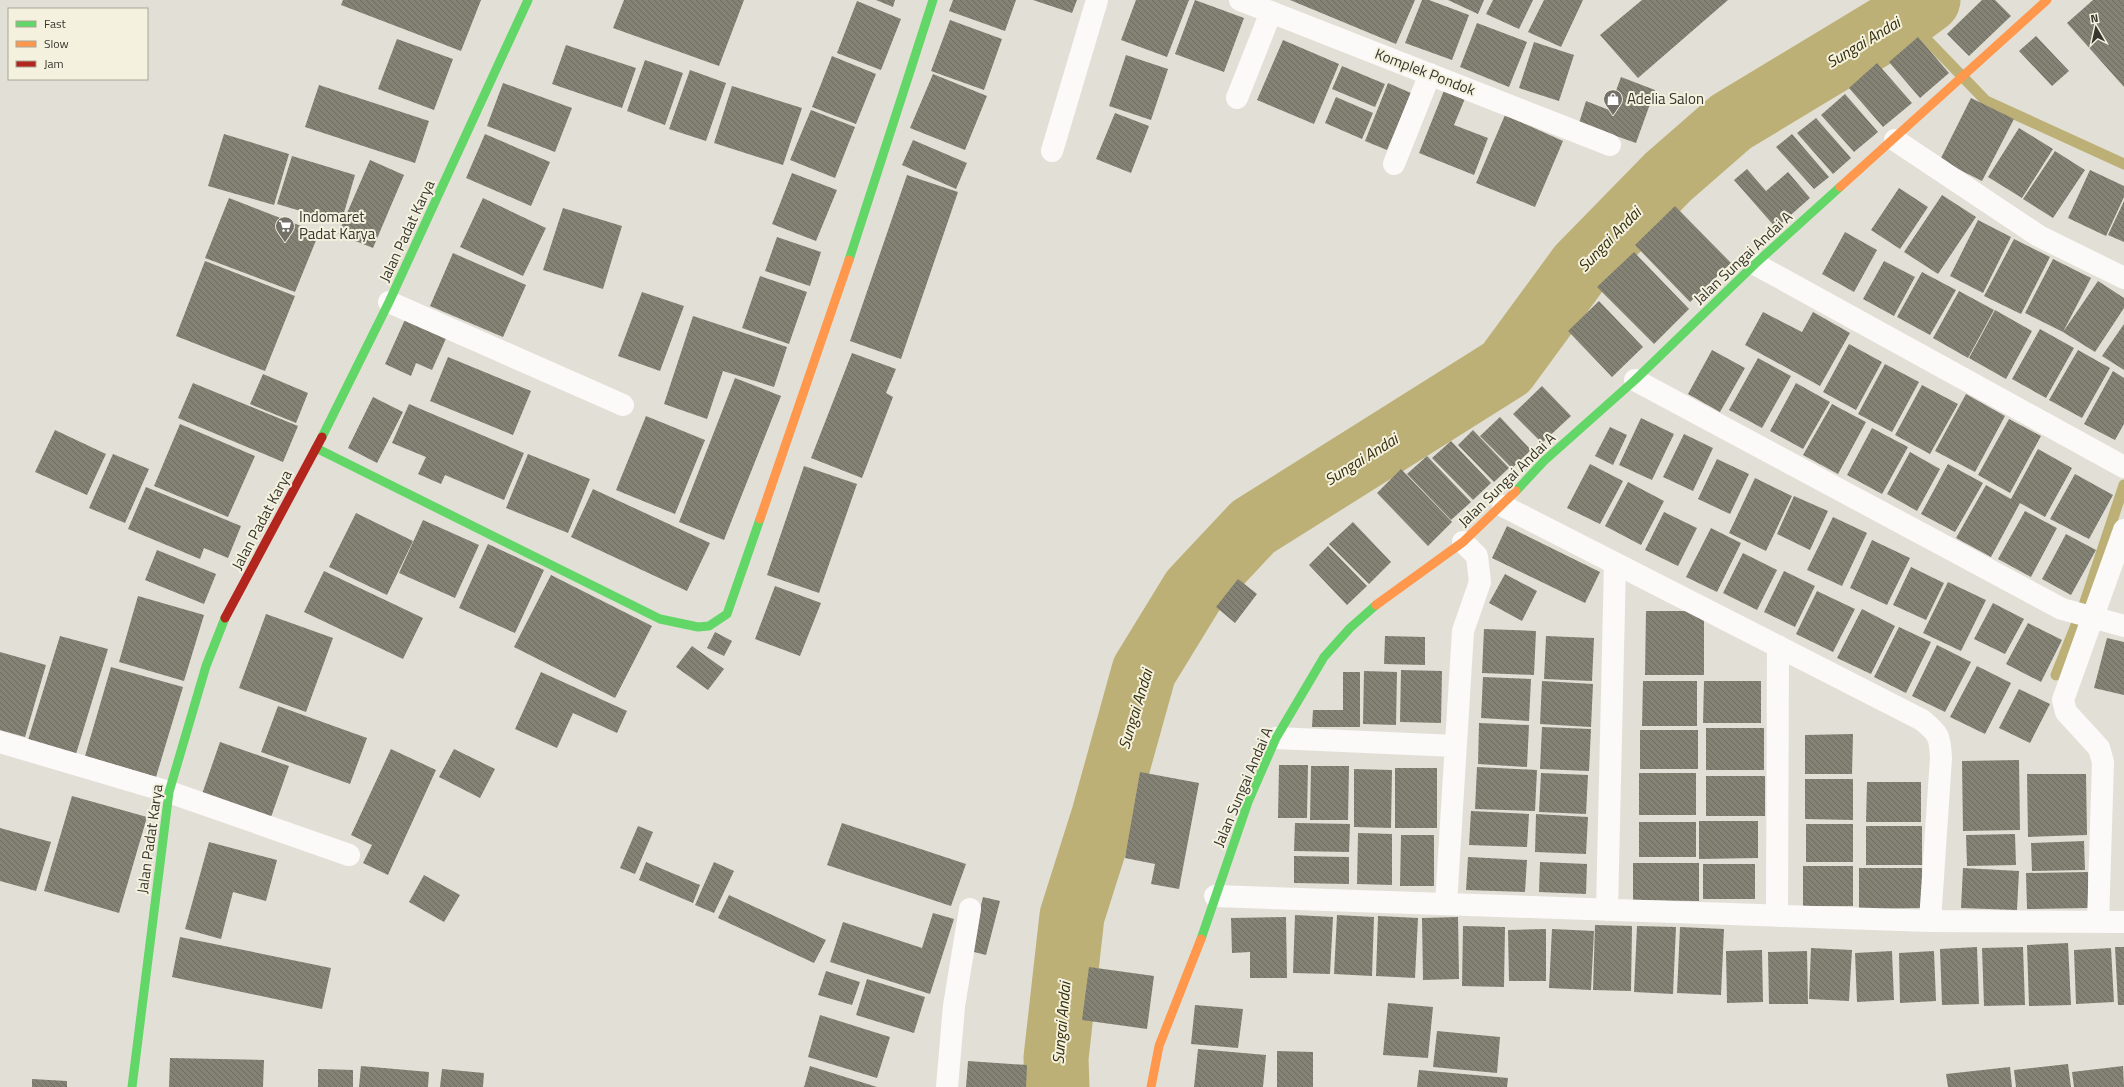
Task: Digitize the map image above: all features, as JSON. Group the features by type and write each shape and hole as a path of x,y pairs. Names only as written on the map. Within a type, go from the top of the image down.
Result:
{"street":[{"name":"Jalan Padat Karya","path":"132,1087 169,792 206,666 225,619 316,448 389,302 528,0"},
{"path":"316,448 660,619 698,627 709,626 727,614 845,272 933,0"},
{"path":"1052,150 1097,0"},
{"name":"Komplek Pondok","path":"1240,0 1610,145"},
{"name":"Jalan Sungai Andai A","path":"1151,1087 1159,1046 1193,963 1248,802 1276,738 1324,657 1350,628 1378,603 1463,542 1503,506 1544,462 1635,380 1755,264 1954,86 2047,0"},
{"path":"1237,98 1271,12"},
{"path":"1394,164 1430,74"},
{"path":"1894,140 2039,236 2124,278"},
{"path":"1755,264 2123,466"},
{"path":"389,302 623,405"},
{"path":"1635,380 2062,609 2124,626"},
{"path":"1503,506 1922,720 1938,735 1940,739 1941,758 1930,921"},
{"path":"2098,922 2103,762 2098,748 2066,712 2063,700 2088,616 2124,530"},
{"path":"1446,904 1463,631 1480,582 1477,556 1463,542"},
{"path":"1607,910 1615,563"},
{"path":"1777,916 1778,646"},
{"path":"1276,738 1455,746"},
{"path":"0,742 169,792 349,855"},
{"path":"1215,896 1930,921 2124,922"},
{"path":"947,1087 954,1006 970,909"}],"building":[{"path":"343,0 481,0 461,51 341,5"},
{"path":"624,0 744,0 719,66 613,28"},
{"path":"876,0 895,0 893,7"},
{"path":"953,0 1016,0 1005,31 949,11"},
{"path":"1033,0 1077,0 1072,13"},
{"path":"1136,0 1189,0 1167,57 1121,40"},
{"path":"1195,0 1244,18 1224,72 1175,54"},
{"path":"1290,0 1415,0 1396,44"},
{"path":"1422,0 1429,0 1469,15 1452,60 1405,43"},
{"path":"1448,0 1484,0 1478,14"},
{"path":"1493,0 1533,0 1519,29 1486,14"},
{"path":"1544,0 1583,0 1561,47 1528,32"},
{"path":"1642,0 1728,0 1638,78 1600,35"},
{"path":"1982,0 1995,0 2011,16 1969,56 1947,34"},
{"path":"2093,0 2124,0 2124,87 2067,23"},
{"path":"857,1 901,19 881,70 837,53"},
{"path":"950,20 1002,39 984,90 931,71"},
{"path":"1477,23 1527,42 1509,87 1460,67"},
{"path":"2036,36 2069,71 2052,86 2019,51"},
{"path":"1918,37 1949,73 1920,98 1889,62"},
{"path":"397,39 453,59 434,110 378,89"},
{"path":"1283,40 1339,64 1314,124 1257,100"},
{"path":"1534,42 1574,55 1559,101 1519,88"},
{"path":"566,45 636,68 622,108 552,84"},
{"path":"1126,55 1168,69 1151,120 1109,106"},
{"path":"832,56 876,74 856,124 812,107"},
{"path":"645,60 683,73 665,125 627,111"},
{"path":"1877,63 1912,103 1883,127 1849,88"},
{"path":"1342,66 1385,84 1375,107 1332,89"},
{"path":"690,70 726,83 706,141 669,129"},
{"path":"933,74 987,96 965,150 910,128"},
{"name":"Adelia Salon","path":"1621,77 1655,90 1636,143 1579,123 1586,101 1609,110"},
{"path":"503,83 572,108 555,152 487,126"},
{"path":"1388,83 1411,93 1387,150 1365,141"},
{"path":"319,85 429,121 415,163 305,127"},
{"path":"732,86 802,108 783,165 714,143"},
{"path":"1445,88 1466,96 1454,125 1488,138 1474,175 1419,153"},
{"path":"1845,94 1878,132 1854,152 1821,115"},
{"path":"1336,97 1373,113 1362,139 1325,123"},
{"path":"1971,98 2014,119 1982,181 1940,160"},
{"path":"811,110 855,127 835,178 790,160"},
{"path":"1115,113 1149,126 1131,173 1096,159"},
{"path":"1505,115 1563,141 1535,207 1476,183"},
{"path":"1816,118 1851,158 1833,174 1797,133"},
{"path":"2019,128 2053,149 2022,198 1988,177"},
{"path":"224,134 289,154 274,205 208,186"},
{"path":"485,134 550,162 531,206 466,178"},
{"path":"1792,134 1829,177 1814,189 1776,147"},
{"path":"913,140 967,163 956,189 902,165"},
{"path":"2055,151 2085,170 2053,218 2023,199"},
{"path":"292,156 355,175 341,223 277,204"},
{"path":"370,160 404,175 373,248 338,234"},
{"path":"1747,169 1766,191 1788,172 1810,198 1776,228 1734,180"},
{"path":"2090,170 2124,186 2124,197 2106,236 2068,218"},
{"path":"792,173 837,190 816,241 772,224"},
{"path":"907,175 958,192 901,359 850,341"},
{"path":"1899,188 1928,207 1900,249 1871,230"},
{"path":"1942,195 1976,217 1938,274 1904,252"},
{"path":"229,198 319,233 295,292 205,258"},
{"path":"483,198 546,228 523,276 460,247"},
{"path":"2124,201 2124,242 2108,235"},
{"path":"1675,206 1731,263 1690,302 1635,245"},
{"path":"563,208 622,226 603,289 543,270"},
{"path":"1978,220 2011,237 1983,293 1950,276"},
{"path":"1845,232 1877,250 1854,292 1822,274"},
{"path":"777,237 821,252 810,286 765,271"},
{"path":"2014,239 2050,257 2021,314 1984,296"},
{"path":"1634,252 1689,309 1654,344 1597,287"},
{"path":"453,253 526,285 503,337 430,306"},
{"path":"2053,259 2091,278 2063,332 2025,313"},
{"path":"205,261 295,296 265,371 176,336"},
{"path":"1884,261 1915,277 1894,316 1863,299"},
{"path":"1922,272 1956,290 1930,335 1897,317"},
{"path":"760,276 807,292 789,344 742,328"},
{"path":"2098,281 2124,298 2124,308 2095,352 2063,332"},
{"path":"1959,291 1994,310 1968,358 1933,338"},
{"path":"642,292 684,306 660,371 618,356"},
{"path":"1599,301 1643,347 1612,377 1568,331"},
{"path":"1995,310 2032,331 2006,379 1969,358"},
{"path":"1763,312 1802,332 1813,312 1850,333 1820,386 1745,345"},
{"path":"407,315 448,334 432,370 416,363 411,376 385,364"},
{"path":"693,316 787,347 774,387 723,371 707,419 664,404"},
{"path":"2124,324 2124,370 2102,356"},
{"path":"2040,329 2074,348 2046,398 2012,379"},
{"path":"1849,344 1882,362 1856,410 1823,392"},
{"path":"1712,350 1745,368 1720,412 1688,394"},
{"path":"2078,350 2110,368 2082,418 2049,400"},
{"path":"852,353 896,369 886,393 893,397 862,478 811,458"},
{"path":"448,357 531,391 513,435 430,401"},
{"path":"1758,358 1791,376 1762,428 1729,410"},
{"path":"1885,364 1919,382 1892,432 1858,414"},
{"path":"2113,371 2124,378 2124,424 2115,440 2084,424"},
{"path":"263,374 308,393 296,423 250,404"},
{"path":"735,378 781,396 724,540 679,522"},
{"path":"193,383 298,426 283,462 178,418"},
{"path":"1796,383 1830,402 1803,449 1770,431"},
{"path":"1922,385 1958,404 1930,454 1895,435"},
{"path":"1542,386 1571,416 1542,443 1513,414"},
{"path":"1966,394 2005,416 1975,472 1935,451"},
{"path":"373,397 403,412 377,463 348,448"},
{"path":"409,404 524,453 504,500 445,475 441,484 418,474 426,457 392,443"},
{"path":"1832,404 1866,422 1838,474 1803,455"},
{"path":"646,416 705,440 675,514 616,490"},
{"path":"1500,417 1531,450 1512,468 1480,436"},
{"path":"1641,418 1674,434 1652,480 1619,465"},
{"path":"2009,419 2041,436 2010,493 1978,475"},
{"path":"180,424 255,456 228,517 154,486"},
{"path":"1610,427 1627,435 1613,465 1595,456"},
{"path":"1872,428 1908,447 1882,494 1847,475"},
{"path":"55,430 106,454 87,495 35,472"},
{"path":"1473,430 1509,468 1494,482 1458,445"},
{"path":"1684,434 1713,448 1693,491 1663,477"},
{"path":"1451,441 1491,483 1473,500 1432,458"},
{"path":"2038,449 2072,468 2045,517 2020,503 1991,557 1956,538 1986,485 2011,499"},
{"path":"1910,452 1940,469 1917,511 1887,494"},
{"path":"113,454 149,469 125,523 89,508"},
{"path":"528,454 590,479 568,533 506,508"},
{"path":"1427,456 1471,502 1451,520 1407,474"},
{"path":"1717,459 1749,474 1730,514 1698,499"},
{"path":"1590,464 1623,481 1600,524 1567,508"},
{"path":"1948,464 1983,483 1955,532 1921,514"},
{"path":"804,466 857,484 819,593 767,575"},
{"path":"1401,469 1452,522 1428,546 1377,493"},
{"path":"2075,474 2113,495 2089,539 2050,519"},
{"path":"1755,478 1792,496 1766,551 1729,533"},
{"path":"1628,482 1664,501 1641,545 1605,526"},
{"path":"146,487 241,526 228,558 204,548 200,559 128,529"},
{"path":"593,489 710,543 687,591 571,537"},
{"path":"1794,496 1828,511 1810,550 1777,534"},
{"path":"2025,511 2057,528 2031,577 1998,559"},
{"path":"1664,512 1697,528 1678,566 1645,550"},
{"path":"356,513 413,541 387,595 329,567"},
{"path":"1833,517 1867,533 1842,586 1807,570"},
{"path":"423,520 479,545 455,598 399,573"},
{"path":"1353,522 1391,562 1369,584 1329,544"},
{"path":"1507,526 1600,572 1585,603 1492,558"},
{"path":"1711,528 1741,543 1717,592 1686,577"},
{"path":"2066,534 2096,550 2071,595 2042,579"},
{"path":"1872,540 1910,558 1887,605 1850,588"},
{"path":"488,544 544,570 515,633 459,608"},
{"path":"1328,546 1367,586 1347,605 1309,565"},
{"path":"157,550 216,574 204,604 145,580"},
{"path":"1743,553 1777,570 1757,610 1723,593"},
{"path":"1911,567 1944,583 1926,620 1893,605"},
{"path":"324,571 423,618 403,659 304,612"},
{"path":"1784,571 1815,586 1795,627 1764,612"},
{"path":"1505,574 1537,591 1522,621 1489,603"},
{"path":"551,575 652,626 615,698 514,647"},
{"path":"1238,579 1257,594 1235,623 1216,607"},
{"path":"1948,582 1986,600 1961,651 1923,633"},
{"path":"775,586 821,603 800,656 755,639"},
{"path":"1817,591 1855,609 1833,652 1796,634"},
{"path":"138,596 204,615 184,681 119,662"},
{"path":"1993,603 2024,619 2005,654 1974,639"},
{"path":"1862,609 1895,626 1871,674 1837,658"},
{"path":"1646,611 1704,611 1704,675 1645,675"},
{"path":"266,614 333,638 306,712 239,688"},
{"path":"2028,623 2062,640 2041,682 2006,664"},
{"path":"1899,627 1931,642 1906,693 1874,677"},
{"path":"1484,629 1536,631 1534,675 1482,673"},
{"path":"715,632 732,641 724,656 707,648"},
{"path":"60,636 108,649 76,754 28,740"},
{"path":"1385,636 1425,637 1425,665 1384,664"},
{"path":"1546,636 1594,638 1592,681 1544,679"},
{"path":"2107,638 2124,642 2124,695 2094,688"},
{"path":"1937,645 1971,662 1945,712 1912,696"},
{"path":"692,646 724,669 708,690 676,667"},
{"path":"0,652 46,665 25,737 0,730"},
{"path":"1977,666 2011,683 1985,734 1950,717"},
{"path":"111,667 183,687 156,777 85,756"},
{"path":"1401,670 1442,671 1441,723 1400,722"},
{"path":"1364,671 1397,672 1396,725 1363,724"},
{"path":"541,672 627,711 617,733 573,713 557,748 515,729"},
{"path":"1343,672 1360,672 1360,727 1312,727 1313,710 1343,710"},
{"path":"1483,677 1531,679 1529,721 1481,718"},
{"path":"1542,681 1593,684 1591,727 1540,724"},
{"path":"1643,681 1697,681 1697,726 1642,726"},
{"path":"1704,681 1761,681 1761,723 1703,723"},
{"path":"2019,689 2050,704 2030,743 1999,728"},
{"path":"278,706 367,738 350,784 261,752"},
{"path":"1479,723 1529,725 1527,767 1478,764"},
{"path":"1542,727 1591,729 1589,771 1540,769"},
{"path":"1706,728 1764,728 1764,770 1706,770"},
{"path":"1640,730 1698,730 1698,769 1640,769"},
{"path":"1853,734 1852,774 1805,774 1805,735"},
{"path":"220,742 289,766 270,820 201,797"},
{"path":"391,749 436,770 388,875 363,863 372,845 351,835"},
{"path":"454,749 495,769 480,798 439,777"},
{"path":"2019,760 2020,830 1963,831 1962,761"},
{"path":"1279,765 1308,765 1307,818 1278,818"},
{"path":"1311,766 1349,766 1348,820 1310,820"},
{"path":"1477,767 1537,770 1535,811 1475,809"},
{"path":"1395,768 1437,768 1437,828 1395,828"},
{"path":"1354,769 1392,770 1391,828 1354,827"},
{"path":"1140,772 1199,783 1179,889 1151,884 1155,864 1125,858"},
{"path":"1541,773 1588,775 1586,814 1539,812"},
{"path":"1639,773 1696,773 1696,815 1639,815"},
{"path":"2027,774 2086,774 2087,835 2028,837"},
{"path":"1706,776 1765,776 1765,816 1706,816"},
{"path":"1805,779 1853,779 1853,820 1805,819"},
{"path":"1867,782 1921,782 1921,822 1866,822"},
{"path":"72,796 147,817 119,913 44,891"},
{"path":"1471,811 1529,814 1527,847 1469,845"},
{"path":"1536,814 1588,817 1586,854 1535,852"},
{"path":"1699,821 1758,821 1758,858 1699,859"},
{"path":"1639,822 1696,822 1696,857 1639,857"},
{"path":"842,823 966,864 951,906 827,865"},
{"path":"1295,823 1350,824 1349,852 1294,851"},
{"path":"1806,824 1853,824 1853,862 1806,862"},
{"path":"638,826 653,832 635,874 620,868"},
{"path":"1866,826 1922,826 1922,865 1866,865"},
{"path":"0,828 51,842 36,891 0,881"},
{"path":"1358,833 1392,834 1392,885 1357,884"},
{"path":"2015,834 2016,865 1967,866 1966,835"},
{"path":"1401,835 1434,835 1434,886 1400,886"},
{"path":"2084,841 2085,870 2032,871 2031,843"},
{"path":"209,842 277,860 266,901 233,892 221,939 185,929"},
{"path":"1294,856 1349,857 1349,884 1294,883"},
{"path":"1468,857 1527,860 1525,892 1466,890"},
{"path":"646,862 700,885 693,903 639,880"},
{"path":"714,862 734,871 714,913 695,905"},
{"path":"1540,862 1587,864 1586,894 1539,892"},
{"path":"1633,863 1699,863 1699,901 1633,900"},
{"path":"1703,864 1755,864 1755,899 1703,899"},
{"path":"1803,866 1853,866 1853,906 1803,906"},
{"path":"1859,868 1922,868 1922,908 1859,909"},
{"path":"1963,868 2019,871 2017,910 1961,908"},
{"path":"2088,872 2088,908 2027,909 2026,873"},
{"path":"424,875 460,895 444,922 409,902"},
{"path":"729,895 826,940 814,963 718,918"},
{"path":"983,897 1000,901 986,955 970,951"},
{"path":"933,913 954,919 930,994 830,962 843,922 922,948"},
{"path":"1295,915 1333,917 1330,974 1293,973"},
{"path":"1337,915 1374,917 1372,976 1334,974"},
{"path":"1378,916 1418,918 1415,978 1376,976"},
{"path":"1286,917 1287,978 1250,978 1250,952 1232,953 1231,918"},
{"path":"1458,917 1459,979 1423,980 1422,918"},
{"path":"1595,925 1632,926 1631,991 1593,990"},
{"path":"1463,926 1505,927 1504,987 1462,986"},
{"path":"1637,926 1676,927 1673,994 1634,992"},
{"path":"1680,927 1724,929 1721,995 1677,993"},
{"path":"1546,929 1546,981 1509,981 1508,930"},
{"path":"1552,929 1594,931 1591,990 1549,988"},
{"path":"180,937 331,968 322,1009 172,977"},
{"path":"2068,943 2071,1005 2029,1006 2027,945"},
{"path":"1977,947 1979,1004 1942,1005 1940,949"},
{"path":"2023,947 2025,1005 1984,1006 1982,948"},
{"path":"2115,947 2124,947 2124,1005 2118,1005"},
{"path":"1811,948 1852,950 1849,1001 1809,999"},
{"path":"2111,948 2114,1002 2076,1004 2074,950"},
{"path":"1762,950 1763,1002 1727,1003 1726,951"},
{"path":"1807,951 1808,1004 1769,1004 1768,952"},
{"path":"1892,951 1894,1000 1857,1002 1855,953"},
{"path":"1934,951 1936,1001 1900,1003 1899,953"},
{"path":"1089,967 1154,976 1147,1029 1082,1020"},
{"path":"826,971 860,982 852,1005 818,995"},
{"path":"867,979 925,997 914,1033 856,1015"},
{"path":"1388,1003 1433,1007 1428,1058 1383,1055"},
{"path":"1195,1005 1243,1009 1238,1048 1191,1044"},
{"path":"820,1015 890,1037 877,1078 808,1057"},
{"path":"1437,1031 1500,1037 1497,1073 1433,1067"},
{"path":"1198,1049 1266,1055 1263,1087 1194,1087"},
{"path":"1277,1051 1313,1052 1313,1087 1277,1087"},
{"path":"170,1058 264,1060 263,1087 169,1087"},
{"path":"968,1061 1027,1065 1026,1087 966,1087"},
{"path":"2068,1064 2071,1087 2016,1087 2014,1070"},
{"path":"361,1066 429,1072 428,1087 359,1087"},
{"path":"810,1066 877,1087 804,1087"},
{"path":"2123,1066 2124,1087 2074,1087 2072,1072"},
{"path":"2010,1067 2012,1087 1948,1087 1946,1074"},
{"path":"318,1069 353,1070 353,1087 318,1087"},
{"path":"442,1069 484,1073 483,1087 440,1087"},
{"path":"1419,1070 1508,1078 1507,1087 1417,1087"},
{"path":"32,1079 67,1081 67,1087 32,1087"}],"waterway":[{"name":"Sungai Andai","path":"1057,1087 1056,1058 1072,916 1104,815 1144,671 1193,591 1253,527 1506,368 1580,267 1668,177 1731,122 1905,17 1928,0"},
{"path":"1905,17 1986,101 2124,164"},
{"path":"2056,675 2084,605 2124,485"}],"traffic: fast":[{"path":"322,437 389,302 528,0"},
{"path":"849,260 933,0"},
{"path":"1516,491 1544,461 1635,380 1755,264 1840,187"},
{"path":"316,448 660,619 698,627 709,626 727,614 760,519"},
{"path":"1201,939 1248,802 1276,738 1324,657 1350,628 1376,605"},
{"path":"132,1087 169,792 206,666 225,618"}],"traffic: slow":[{"path":"1840,187 2047,0"},
{"path":"760,519 849,260"},
{"path":"1376,605 1463,542 1516,491"},
{"path":"1151,1087 1159,1046 1201,939"}],"traffic: jam":[{"path":"225,618 322,437"}],"place":[{"name":"Adelia Salon","path":"1613,116"},
{"name":"Indomaret Padat Karya","path":"285,243"}]}
